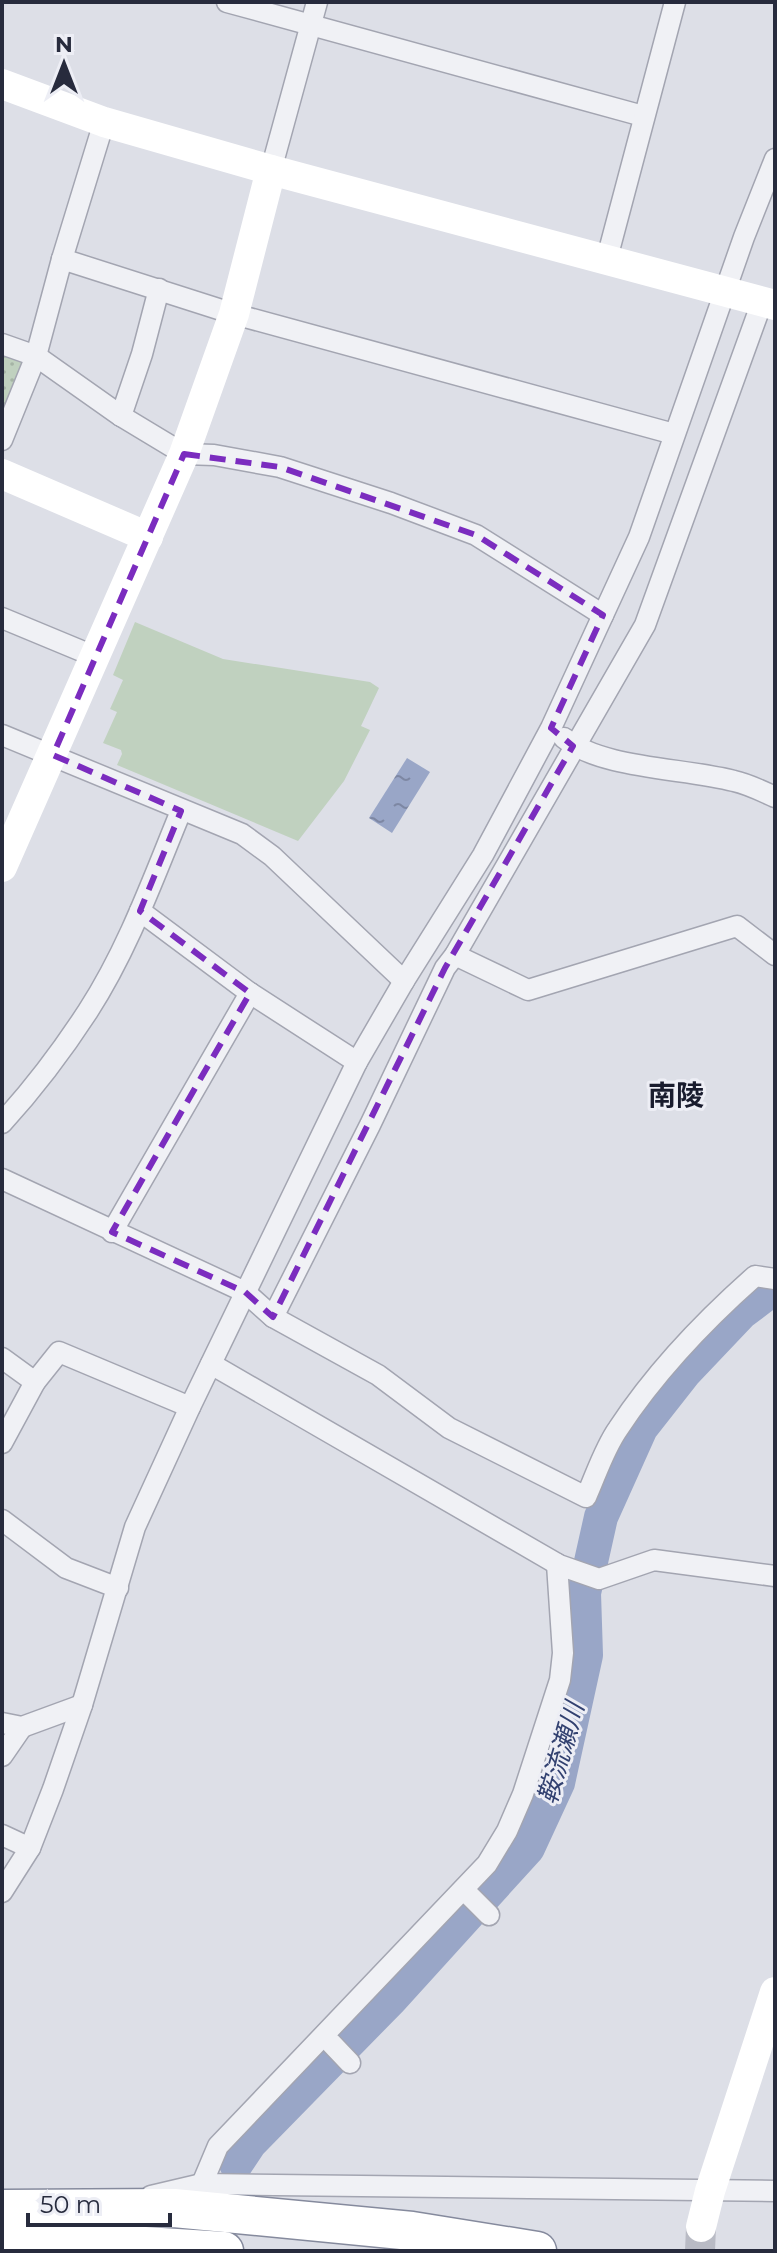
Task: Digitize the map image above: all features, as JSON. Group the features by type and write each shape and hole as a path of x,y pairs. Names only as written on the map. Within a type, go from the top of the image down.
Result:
{"highway":[{"path":"2,2209 174,2208 397,2229 537,2251"},
{"path":"2,2237 224,2251"},
{"path":"340,2251 530,2251"}],"street":[{"path":"227,2 643,116"},
{"path":"2,867 184,454 234,314 317,2"},
{"path":"606,262 675,2"},
{"path":"2,84 104,122 271,170 606,262 769,303 645,625 445,968 273,1317"},
{"path":"2,440 36,356 104,122"},
{"path":"2,1892 30,1848 82,1705 135,1527 190,1407 357,1062 483,855 551,728 639,537 775,159"},
{"path":"62,259 234,314 674,434"},
{"path":"121,416 159,289"},
{"path":"2,344 36,356 121,416 184,454 214,455 280,467 476,535 603,615"},
{"path":"2,474 148,537"},
{"path":"2,618 96,657"},
{"path":"551,728 573,746 623,762 735,781 775,797"},
{"path":"2,735 242,834 272,856 404,981"},
{"path":"2,1123 33,1089 89,1009 140,911 181,811"},
{"path":"140,911 250,993 357,1062"},
{"path":"455,955 528,990 737,926 775,955"},
{"path":"112,1232 250,993"},
{"path":"2,1179 245,1292 273,1317 378,1375 449,1428 586,1497 616,1431 676,1352 755,1276 775,1279"},
{"path":"2,1443 35,1382 59,1352 190,1407"},
{"path":"2,1358 35,1382"},
{"path":"211,1364 558,1565 599,1579 654,1560 775,1576"},
{"path":"2,1520 66,1568 118,1588"},
{"path":"202,2184 218,2146 487,1864 507,1831 523,1794 560,1680 563,1653 558,1565"},
{"path":"2,1756 12,1725 82,1705"},
{"path":"2,1835 30,1848"},
{"path":"470,1896 489,1915"},
{"path":"701,2227 775,1992"},
{"path":"331,2043 350,2063"},
{"path":"100,2208 202,2184 775,2191"}],"highlighted area":[{"path":"184,454 280,467 476,535 603,615 551,728 573,746 445,968 273,1317 245,1292 112,1232 250,993 140,911 181,811 53,755"}],"green space":[{"path":"2,351 16,355 22,363 2,424"},
{"path":"135,622 223,659 370,682 379,688 361,726 370,730 344,781 298,841 117,765 121,750 103,743 117,712 110,709 123,680 113,675"}],"water":[{"path":"407,758 430,772 392,833 369,818"}],"waterway":[{"name":"鞍流瀬川","path":"236,2164 250,2143 391,1999 528,1848 558,1783 586,1655 584,1593 601,1517 641,1428 685,1372 741,1313 770,1291 775,1291"}],"tunnel":[{"path":"700,2251 701,2227"}],"district":[{"name":"南陵","path":"676,1095"}]}
